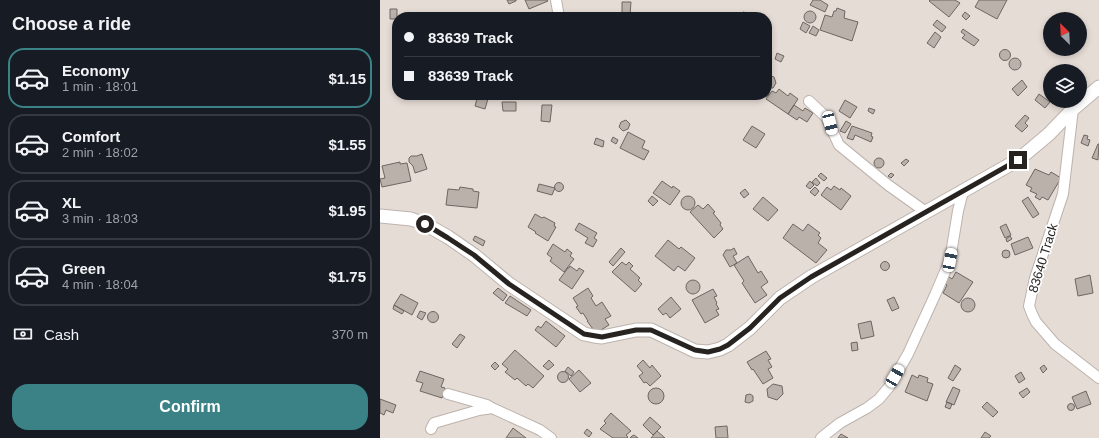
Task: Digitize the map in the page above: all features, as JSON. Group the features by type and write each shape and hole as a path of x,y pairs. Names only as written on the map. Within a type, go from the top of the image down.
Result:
{"street":[{"path":"556,0 558,12"},
{"path":"380,216 411,219 425,224 474,255 509,284 584,334 602,337 636,330 651,330 695,350 708,352 728,345 750,328 780,298 795,287 1018,160 1049,134 1073,109 1099,87"},
{"path":"809,101 826,117 838,145 888,185 926,212"},
{"name":"83640 Track","path":"1073,109 1063,194 1035,278 1030,306 1036,322 1056,344 1099,378"},
{"path":"820,438 840,423 867,408 879,399 889,386 908,354 950,260 958,211 963,191"},
{"path":"448,394 487,405 540,430 551,438"},
{"path":"431,429 434,423 479,410 492,408"}],"building":[{"path":"507,0 516,0 516,1 509,4"},
{"path":"525,0 547,0 548,1 529,9"},
{"path":"813,0 820,0 828,5 825,12 810,5"},
{"path":"955,0 960,3 949,17 929,1"},
{"path":"979,0 1007,0 997,19 975,7"},
{"path":"622,2 631,2 630,12 622,12"},
{"path":"837,8 845,11 844,18 858,22 852,41 820,30 825,15 832,17"},
{"path":"390,9 397,9 397,12 392,12 392,19 390,19"},
{"path":"808,11 812,11 816,17 812,23 808,23 804,19 804,15"},
{"path":"965,12 970,16 966,20 962,16"},
{"path":"937,20 946,27 942,32 933,25"},
{"path":"803,22 810,26 806,33 800,29"},
{"path":"813,26 819,30 816,36 809,33"},
{"path":"963,29 979,40 974,46 962,38 965,35 961,32"},
{"path":"935,32 941,37 934,48 927,43"},
{"path":"1005,49 1009,51 1011,55 1009,59 1005,61 1001,59 999,55 1001,51"},
{"path":"777,53 784,56 781,62 775,59"},
{"path":"1015,58 1019,60 1021,64 1019,68 1015,70 1011,68 1009,64 1011,60"},
{"path":"772,76 774,77 776,83 773,88"},
{"path":"1022,80 1027,87 1018,96 1012,89"},
{"path":"779,89 788,96 790,93 798,99 788,114 767,100 772,100 772,91 776,93"},
{"path":"1039,94 1043,97 1043,106 1035,100"},
{"path":"477,100 488,100 485,109 475,106"},
{"path":"845,100 857,107 850,118 839,111"},
{"path":"502,102 516,102 516,111 503,111"},
{"path":"542,105 552,105 550,122 541,121"},
{"path":"794,105 803,111 805,108 813,113 807,122 799,117 797,120 788,114"},
{"path":"869,108 875,110 873,114 868,111"},
{"path":"1025,115 1029,118 1025,123 1028,126 1022,132 1015,126"},
{"path":"626,120 630,124 628,129 623,131 619,127 621,122"},
{"path":"846,121 851,124 845,133 840,131"},
{"path":"752,126 765,134 756,148 743,140"},
{"path":"852,126 872,133 871,136 873,137 871,142 855,135 853,140 847,138"},
{"path":"628,132 645,141 642,148 649,151 644,160 620,148"},
{"path":"1084,135 1088,136 1087,139 1090,140 1088,146 1081,143"},
{"path":"613,137 618,140 616,144 611,141"},
{"path":"596,138 604,141 603,147 594,144"},
{"path":"1099,144 1098,160 1092,158"},
{"path":"422,154 427,169 415,173 413,166 409,162 409,158 411,156"},
{"path":"877,158 881,158 883,159 883,167 877,168 874,165 874,161"},
{"path":"906,159 909,161 904,166 901,163"},
{"path":"400,162 400,164 407,163 411,181 382,187 380,179 385,178 382,166"},
{"path":"1035,169 1049,175 1051,172 1061,178 1048,200 1042,197 1040,200 1035,197 1037,194 1030,191 1032,188 1026,185"},
{"path":"821,173 827,178 824,181 818,176"},
{"path":"891,173 894,175 891,178 888,176"},
{"path":"816,178 820,183 817,186 812,182"},
{"path":"662,181 672,188 673,186 680,191 670,205 653,193"},
{"path":"810,181 814,185 810,189 806,186"},
{"path":"559,182 564,187 559,192 554,187"},
{"path":"539,184 555,188 552,195 537,191"},
{"path":"834,186 840,190 841,188 851,196 841,210 821,195 827,187 831,190"},
{"path":"460,187 473,189 473,191 479,192 477,208 446,205 448,189 459,190"},
{"path":"815,187 819,191 815,196 810,192"},
{"path":"745,189 749,194 744,198 740,193"},
{"path":"652,196 658,201 653,206 648,201"},
{"path":"688,196 693,198 695,203 693,208 688,210 683,208 681,203 683,198"},
{"path":"763,197 778,210 768,221 753,209"},
{"path":"1028,197 1039,214 1033,218 1022,201"},
{"path":"708,204 715,212 713,213 721,223 720,225 723,229 714,238 690,212 698,205 703,209"},
{"path":"535,214 555,223 554,226 556,227 548,241 528,227"},
{"path":"579,223 597,233 594,238 597,240 593,247 585,243 588,238 575,230"},
{"path":"793,224 803,231 808,224 820,233 818,235 821,238 818,243 827,250 816,263 783,238"},
{"path":"1006,224 1011,235 1005,238 1000,227"},
{"path":"475,236 485,241 483,246 473,240"},
{"path":"1010,236 1012,239 1007,242 1006,239"},
{"path":"1028,237 1033,248 1015,255 1011,244"},
{"path":"668,240 679,249 681,247 695,258 685,271 678,266 674,271 655,256"},
{"path":"553,244 565,252 567,249 572,253 570,256 574,259 564,272 550,261 552,258 547,254"},
{"path":"621,248 625,252 613,266 609,262"},
{"path":"734,248 737,254 733,256 737,263 730,267 723,255 726,250 731,250"},
{"path":"1006,250 1009,251 1009,257 1006,258 1003,257 1002,254 1003,251"},
{"path":"748,256 758,273 761,271 768,282 761,287 767,295 755,303 742,283 744,281 734,265"},
{"path":"885,261 890,266 885,271 880,266"},
{"path":"622,262 626,265 629,262 633,266 630,269 640,278 638,280 642,284 635,292 612,272"},
{"path":"570,266 577,271 579,268 584,271 572,289 559,280"},
{"path":"956,272 973,282 959,303 943,293 947,285 944,283 948,276 952,279"},
{"path":"1090,275 1093,293 1078,296 1075,279"},
{"path":"690,280 696,280 700,284 700,290 696,294 690,294 686,290 686,284"},
{"path":"498,288 507,295 503,301 493,293"},
{"path":"588,288 593,296 591,298 596,306 602,302 611,316 605,319 609,325 596,333 583,313 581,314 576,307 578,306 573,298"},
{"path":"713,289 717,296 714,297 719,309 716,310 719,315 705,323 692,300"},
{"path":"401,294 418,303 412,315 394,305"},
{"path":"510,296 531,310 527,316 505,303"},
{"path":"671,297 681,309 670,318 666,313 663,315 658,309"},
{"path":"894,297 899,308 892,311 887,300"},
{"path":"965,298 971,298 975,302 975,308 971,312 965,312 961,308 961,302"},
{"path":"394,305 404,311 402,314 393,309"},
{"path":"420,311 426,313 422,320 417,317"},
{"path":"433,311 437,313 439,317 437,321 433,323 429,321 427,317 429,313"},
{"path":"546,321 565,336 556,347 535,330 538,326 541,328"},
{"path":"871,321 874,336 861,339 858,324"},
{"path":"460,334 465,337 457,348 452,344"},
{"path":"857,342 858,350 852,351 851,343"},
{"path":"515,350 544,376 533,388 528,384 526,386 517,378 515,380 505,372 508,369 502,364"},
{"path":"766,351 771,359 768,360 772,367 768,369 773,378 763,384 747,362"},
{"path":"549,360 554,365 548,370 543,366"},
{"path":"643,360 650,368 652,365 661,376 650,386 646,382 644,383 639,376 643,373 637,366"},
{"path":"495,362 499,366 495,370 491,366"},
{"path":"955,365 961,369 953,381 948,378"},
{"path":"1044,365 1047,369 1043,373 1040,368"},
{"path":"568,367 574,372 571,376 565,371"},
{"path":"579,370 591,383 580,392 569,379"},
{"path":"420,371 444,379 441,387 445,388 442,398 420,391 423,383 416,381"},
{"path":"561,372 565,372 567,373 567,381 561,382 558,379 558,375"},
{"path":"1021,372 1025,379 1019,383 1015,376"},
{"path":"912,375 918,378 919,375 928,378 927,382 933,384 927,401 905,392"},
{"path":"773,384 782,386 783,394 777,400 768,397 767,389"},
{"path":"953,387 960,390 954,405 946,402"},
{"path":"656,388 662,390 664,396 662,402 656,404 650,402 648,396 650,390"},
{"path":"1027,388 1030,392 1023,398 1019,393"},
{"path":"1086,391 1091,404 1077,409 1072,397"},
{"path":"750,394 753,396 753,401 749,403 745,402 746,395"},
{"path":"380,399 396,405 393,413 386,410 384,415 380,413"},
{"path":"947,402 952,404 950,409 945,407"},
{"path":"987,402 998,412 993,417 982,407"},
{"path":"1071,403 1074,404 1074,410 1071,411 1068,410 1067,407 1068,404"},
{"path":"611,413 631,431 626,435 628,437 627,438 613,438 600,429 606,423 604,421"},
{"path":"650,417 661,427 653,435 643,425"},
{"path":"727,426 728,438 716,438 715,427"},
{"path":"513,428 526,438 506,438"},
{"path":"587,429 592,433 589,437 584,433"},
{"path":"657,431 665,438 651,438"},
{"path":"985,432 991,436 989,438 981,438"},
{"path":"841,434 848,438 838,438"},
{"path":"634,435 638,438 630,438 632,436"}],"route":[{"path":"425,224 474,255 509,284 584,334 602,337 636,330 651,330 695,350 708,352 728,345 750,328 780,298 811,277 1018,160"}]}
